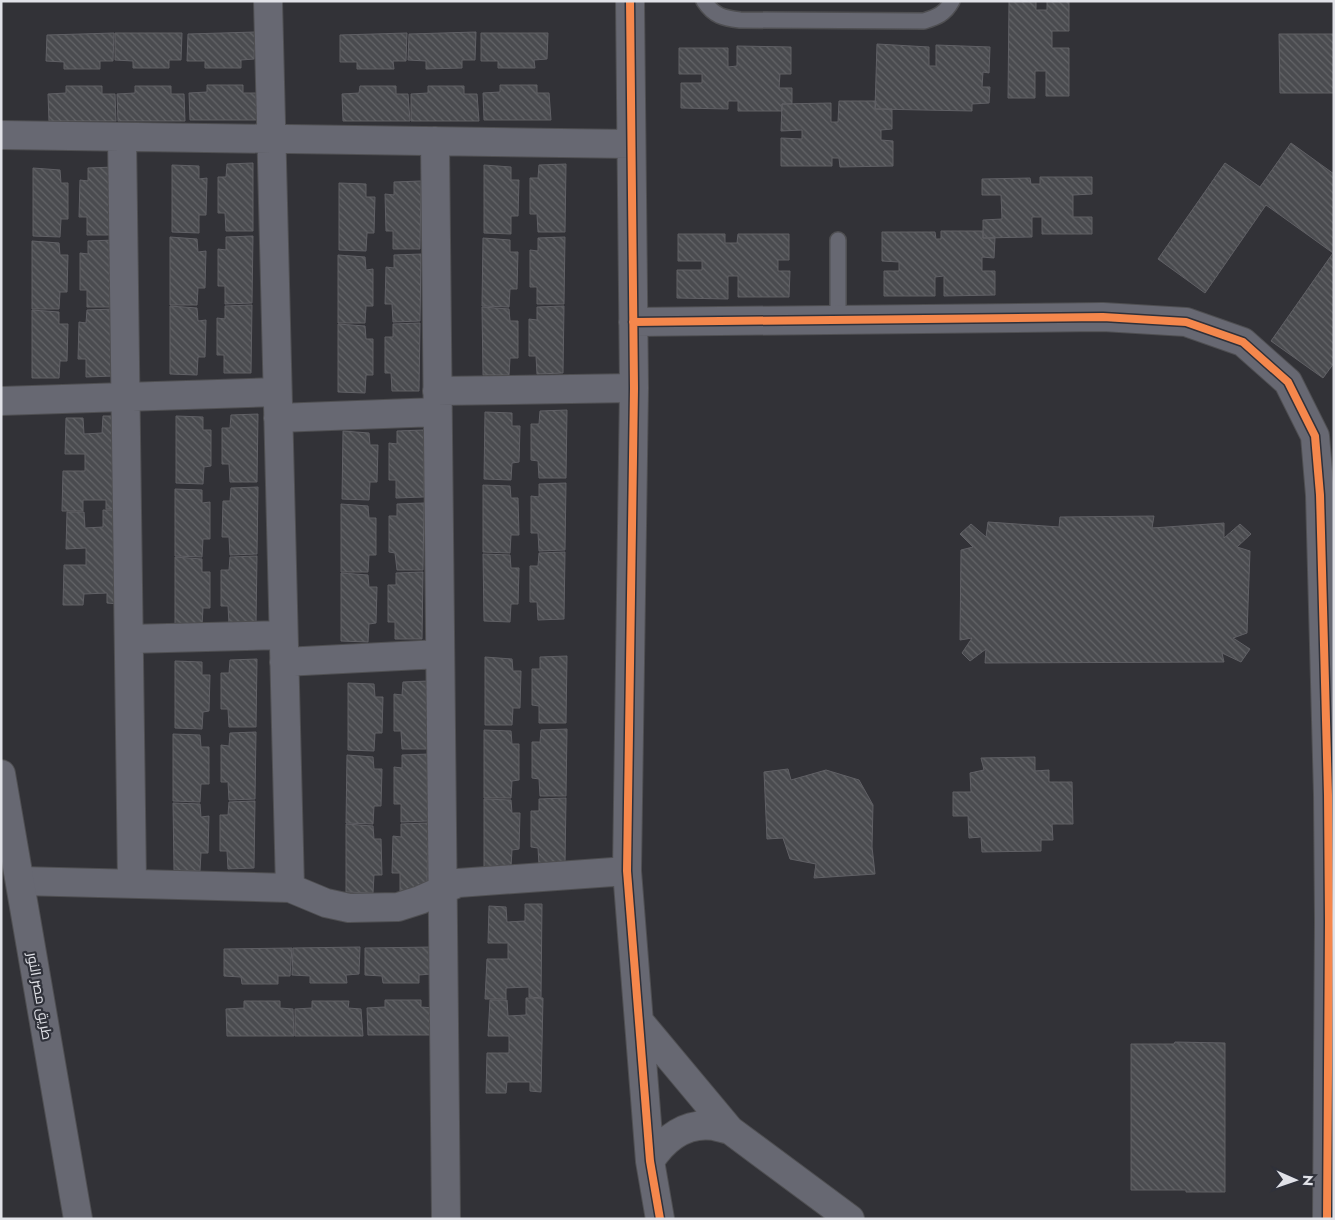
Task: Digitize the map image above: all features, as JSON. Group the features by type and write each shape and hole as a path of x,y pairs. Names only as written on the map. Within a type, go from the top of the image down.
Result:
{"street":[{"path":"268,1 290,888"},
{"path":"630,1 634,388 627,871 650,1161 660,1219"},
{"path":"1,135 631,144"},
{"path":"122,137 132,883"},
{"path":"435,141 446,1219"},
{"path":"633,322 1103,317 1186,322 1243,342 1288,382 1315,436 1328,589 1330,1142 1327,1219"},
{"path":"1,401 125,397 277,405 437,402 634,388"},
{"path":"129,639 284,649 440,654"},
{"name":"طريق مصر النور","path":"1,774 78,1219"},
{"path":"20,881 290,888 326,903 349,908 398,907 420,900 458,883 627,871"},
{"path":"639,1021 730,1130 850,1219"},
{"path":"650,1161 668,1139 682,1131 697,1126 714,1126 730,1130"}],"lane":[{"path":"704,1 711,10 724,18 740,20 924,22 937,17 948,8 952,1"},
{"path":"838,240 838,320"}],"building":[{"path":"1009,1 1036,1 1036,10 1047,10 1047,1 1069,1 1069,31 1052,31 1052,48 1069,48 1069,96 1046,96 1046,71 1035,71 1035,98 1008,98"},
{"path":"255,32 254,59 241,60 241,68 205,68 205,61 187,61 188,34"},
{"path":"476,32 475,60 462,60 462,68 426,69 426,61 408,60 409,34"},
{"path":"114,33 113,61 100,61 100,69 64,69 64,62 46,61 47,35"},
{"path":"115,33 182,33 181,60 169,60 169,68 133,68 133,61 115,60"},
{"path":"407,33 406,61 393,61 394,69 357,69 357,62 340,62 340,35"},
{"path":"481,33 548,33 547,59 534,60 535,68 498,68 498,61 481,61"},
{"path":"1279,34 1334,34 1334,93 1280,93"},
{"path":"877,44 929,47 929,66 936,66 936,45 990,47 989,73 983,72 982,87 990,87 989,103 972,104 972,111 875,109"},
{"path":"737,46 791,47 791,74 780,74 779,88 792,88 792,104 782,104 782,111 738,111 738,101 728,101 728,109 681,108 681,83 702,83 702,74 679,74 679,48 728,48 728,67 737,66"},
{"path":"207,85 243,85 243,93 256,93 257,120 190,120 189,93 207,92"},
{"path":"500,85 537,85 537,93 549,93 551,120 484,120 483,93 500,92"},
{"path":"66,86 102,86 102,94 115,94 116,121 49,121 48,94 66,93"},
{"path":"135,86 171,86 171,94 184,94 185,121 118,121 117,94 135,93"},
{"path":"360,86 396,86 396,94 408,94 410,121 343,121 342,94 359,93"},
{"path":"428,86 464,86 464,94 477,94 479,121 411,121 411,94 428,93"},
{"path":"839,101 876,101 875,109 892,109 892,129 881,130 881,140 893,141 893,166 840,167 839,158 832,158 832,166 781,166 781,138 802,139 802,130 781,131 782,104 831,103 831,122 838,122"},
{"path":"1291,143 1334,174 1334,363 1323,378 1271,341 1333,253 1266,205 1205,293 1158,259 1225,163 1260,187"},
{"path":"253,163 253,231 226,231 225,213 218,213 218,177 226,177 227,164"},
{"path":"566,164 565,232 538,232 537,214 530,214 530,178 538,178 539,165"},
{"path":"172,165 199,166 199,179 207,178 206,215 199,215 199,233 172,232"},
{"path":"484,165 511,167 511,180 519,180 518,216 511,216 511,234 484,233"},
{"path":"115,167 114,235 87,235 87,217 79,217 80,180 88,181 88,168"},
{"path":"33,168 60,170 61,183 68,183 68,219 61,219 60,237 33,236"},
{"path":"1040,177 1092,177 1092,194 1073,195 1073,217 1092,217 1092,234 1042,234 1042,217 1032,217 1032,237 983,238 983,220 1002,219 1001,195 982,195 982,179 1030,178 1031,184 1040,184"},
{"path":"421,181 420,249 393,249 393,231 386,231 385,194 394,195 394,182"},
{"path":"339,183 366,184 366,197 375,197 374,233 367,233 366,251 339,250"},
{"path":"941,231 983,231 983,238 995,238 994,258 982,257 982,271 995,271 995,295 944,296 944,276 935,277 935,296 884,296 884,271 899,271 899,262 882,261 882,232 935,232 936,239 941,239"},
{"path":"678,234 725,234 725,243 737,243 738,234 789,234 789,260 778,260 778,271 790,271 789,297 738,297 738,276 728,276 728,299 677,298 677,270 702,270 702,261 678,261"},
{"path":"253,236 252,303 225,304 225,286 218,286 218,249 226,250 226,237"},
{"path":"170,237 197,239 198,252 206,251 205,288 198,288 197,305 170,305"},
{"path":"565,237 564,304 537,304 537,287 530,287 530,250 538,251 538,238"},
{"path":"483,238 510,240 510,252 518,252 517,289 510,289 509,307 482,306"},
{"path":"115,240 114,307 87,307 87,290 80,290 80,253 88,254 88,241"},
{"path":"32,241 59,243 60,255 68,255 67,292 60,292 59,309 32,309"},
{"path":"421,254 420,321 393,322 392,304 385,304 386,267 394,268 394,255"},
{"path":"338,255 365,257 366,270 373,269 373,306 366,306 365,323 338,323"},
{"path":"252,305 251,373 224,373 224,355 217,355 217,318 225,319 225,306"},
{"path":"170,306 197,308 198,321 206,320 205,357 198,357 197,375 170,374"},
{"path":"564,306 563,373 537,374 536,356 529,356 529,319 537,320 537,307"},
{"path":"482,307 509,309 510,321 518,321 518,358 510,358 509,375 483,375"},
{"path":"114,309 113,376 86,377 86,359 78,359 79,322 86,323 87,310"},
{"path":"32,310 59,312 59,324 68,324 67,361 60,361 59,378 32,378"},
{"path":"420,323 419,391 392,391 391,373 385,373 385,337 393,337 393,324"},
{"path":"338,324 365,326 366,339 373,339 373,375 366,375 365,393 338,392"},
{"path":"567,410 566,478 539,478 538,461 531,460 531,424 539,424 540,411"},
{"path":"485,412 512,413 512,426 520,426 519,462 512,463 511,480 484,479"},
{"path":"258,414 257,482 230,482 229,464 222,464 222,428 230,428 231,415"},
{"path":"103,416 119,416 118,509 106,509 106,500 83,500 83,511 62,511 63,471 85,471 85,454 65,454 66,418 83,418 84,434 102,433"},
{"path":"176,416 203,417 203,430 211,430 211,466 204,467 203,484 176,483"},
{"path":"424,430 424,497 396,498 396,480 389,480 389,443 397,444 397,431"},
{"path":"343,431 369,433 370,445 378,445 377,482 370,482 369,500 342,499"},
{"path":"566,483 565,550 539,551 538,533 531,533 531,496 539,497 539,484"},
{"path":"483,485 510,486 511,498 518,498 519,535 511,535 510,553 483,552"},
{"path":"258,487 257,554 230,555 229,537 222,537 223,501 230,501 231,488"},
{"path":"175,489 202,490 202,503 210,502 210,539 203,539 202,557 175,556"},
{"path":"424,503 423,570 397,570 395,553 389,552 389,516 397,516 397,504"},
{"path":"341,504 368,506 369,518 376,518 376,555 369,555 368,572 341,572"},
{"path":"103,510 120,510 119,604 107,603 107,593 84,594 83,605 63,605 64,565 86,565 86,548 66,549 67,512 84,512 85,528 103,527"},
{"path":"1154,516 1152,528 1224,523 1224,538 1240,524 1251,534 1237,547 1250,551 1247,633 1233,638 1250,649 1241,662 1222,653 1224,662 985,663 986,649 970,661 962,653 972,638 960,640 961,550 973,547 960,534 971,524 986,537 988,522 1059,527 1060,517"},
{"path":"565,552 564,619 538,620 537,602 530,602 530,566 538,566 539,553"},
{"path":"483,554 510,555 511,568 519,568 518,604 511,604 510,622 484,621"},
{"path":"257,556 256,624 229,624 228,606 221,606 221,570 229,570 230,557"},
{"path":"175,557 202,559 202,572 210,572 210,608 203,608 202,626 175,625"},
{"path":"423,572 422,639 395,639 395,622 388,622 388,585 396,585 396,573"},
{"path":"341,573 368,575 369,587 377,587 376,623 369,624 368,642 341,641"},
{"path":"567,656 566,723 539,723 539,706 532,705 532,669 540,669 540,657"},
{"path":"485,657 512,659 513,671 521,671 520,708 513,708 512,725 485,725"},
{"path":"257,659 256,727 229,727 228,709 221,709 221,673 229,673 230,660"},
{"path":"175,661 202,662 202,675 210,675 209,711 203,712 202,729 175,728"},
{"path":"429,681 428,749 402,749 401,731 394,731 394,694 402,695 403,682"},
{"path":"348,683 374,684 375,697 383,697 382,733 375,733 374,751 348,750"},
{"path":"567,729 566,796 540,796 539,779 532,778 532,742 540,742 541,730"},
{"path":"484,730 511,731 512,744 519,744 519,780 512,781 511,798 484,798"},
{"path":"256,732 255,799 229,800 228,782 221,782 221,745 229,746 230,733"},
{"path":"173,734 200,735 201,747 209,747 209,784 201,784 200,802 173,801"},
{"path":"429,754 428,821 401,822 401,804 394,804 394,767 402,768 402,755"},
{"path":"347,755 373,757 374,769 382,769 381,806 374,806 373,824 346,823"},
{"path":"1035,757 1035,771 1049,770 1049,782 1072,782 1073,824 1052,824 1053,840 1041,840 1041,851 982,852 981,837 969,838 968,816 953,816 953,792 971,792 970,773 984,770 981,758"},
{"path":"788,769 791,780 826,770 859,780 873,805 872,847 875,874 814,878 816,864 790,859 783,838 767,839 764,772"},
{"path":"566,798 565,865 539,865 538,848 531,847 531,811 539,811 539,799"},
{"path":"484,799 511,800 512,813 520,813 519,849 512,850 511,867 484,867"},
{"path":"255,801 254,868 228,869 227,851 220,851 220,815 228,815 229,802"},
{"path":"173,803 200,804 201,817 209,816 208,853 201,853 200,871 174,870"},
{"path":"428,823 427,891 400,891 400,873 392,873 393,836 401,837 401,824"},
{"path":"346,824 373,826 374,839 381,839 382,875 374,875 373,893 346,892"},
{"path":"525,904 542,904 541,998 529,997 529,987 506,988 506,999 485,999 487,959 508,959 508,943 488,943 489,906 506,907 507,922 525,921"},
{"path":"360,947 359,974 346,975 347,983 310,983 310,976 292,975 293,948"},
{"path":"433,947 431,974 419,975 419,983 383,983 382,976 365,975 365,948"},
{"path":"292,948 290,976 278,976 278,984 242,984 241,977 224,976 224,949"},
{"path":"526,998 543,998 541,1092 530,1091 530,1082 507,1082 506,1093 486,1093 487,1053 509,1053 509,1036 488,1036 490,1000 507,1000 508,1016 526,1015"},
{"path":"385,1000 421,1000 421,1007 434,1008 435,1035 368,1035 367,1008 385,1007"},
{"path":"244,1001 280,1001 280,1008 293,1009 294,1036 227,1036 226,1009 244,1008"},
{"path":"312,1001 349,1001 348,1008 361,1009 363,1036 295,1036 295,1009 312,1008"},
{"path":"1175,1042 1225,1043 1225,1192 1131,1190 1131,1044 1174,1044"}],"cycle path":[{"path":"630,1 634,388 627,871 650,1161 660,1219"},
{"path":"633,322 1103,317 1186,322 1243,342 1288,382 1315,436 1320,495 1328,795 1327,1219"}]}
